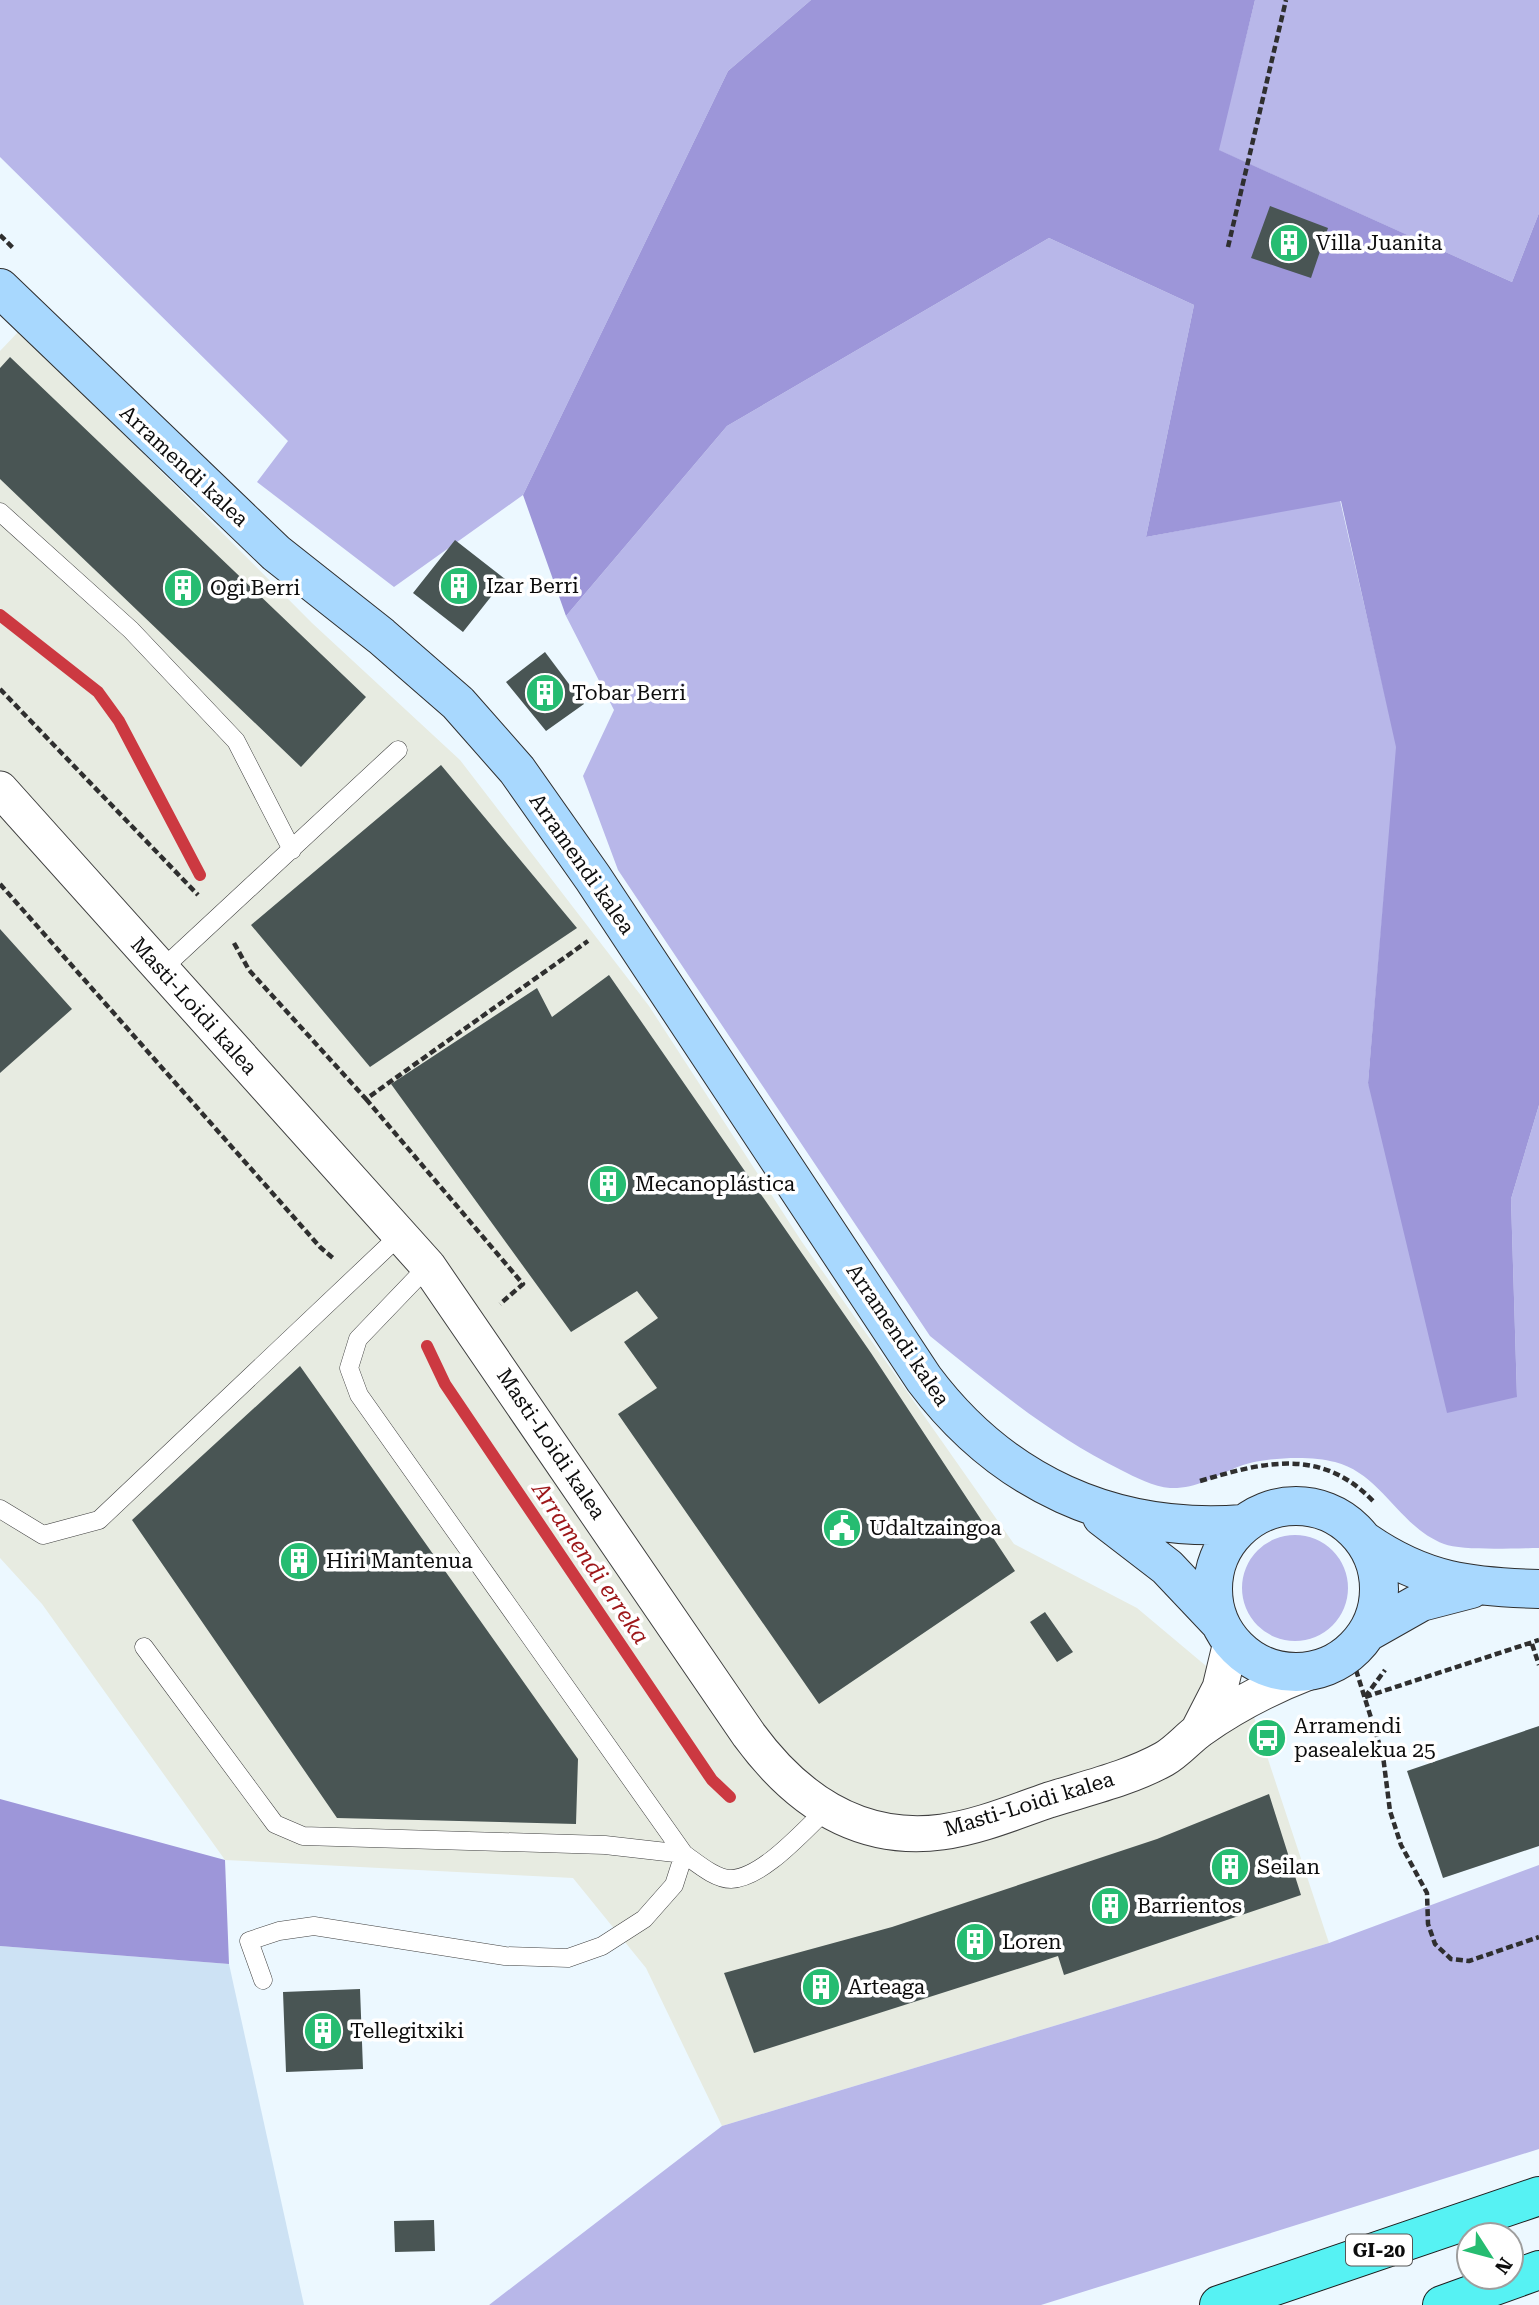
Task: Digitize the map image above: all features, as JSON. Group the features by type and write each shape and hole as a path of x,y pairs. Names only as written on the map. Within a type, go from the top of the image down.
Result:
{"highway":[{"name":"GI-20","path":"1212,2305 1539,2196"},
{"path":"1442,2305 1539,2270"}],"street":[{"name":"Arramendi kalea","path":"0,288 276,553 381,636 458,703 517,770 593,878 944,1406 966,1429 1009,1462 1083,1503 1167,1567 1225,1632"},
{"name":"Masti-Loidi kalea","path":"0,789 428,1266 757,1745 784,1779 827,1810 859,1824 886,1831 914,1834 969,1827 1146,1767 1174,1753 1197,1732 1250,1698 1309,1672"},
{"name":"Arramendi kalea","path":"1083,1503 1123,1517 1163,1524 1203,1527 1243,1524"},
{"path":"1359,1642 1378,1608 1380,1584 1375,1560 1366,1542 1352,1527 1336,1516 1304,1506 1264,1511 1243,1524 1227,1542 1214,1574 1213,1598 1225,1632 1247,1658 1266,1668 1287,1673 1309,1672 1329,1667 1359,1642 1421,1602 1480,1587"},
{"path":"1366,1542 1419,1573 1449,1583 1539,1589"},
{"name":"Masti-Loidi kalea","path":"1197,1732 1220,1688 1225,1632"}],"lane":[{"path":"0,512 131,630 236,741 292,850"},
{"path":"161,970 398,750"},
{"path":"0,1509 43,1535 99,1520 400,1235"},
{"path":"428,1266 358,1339 349,1368 359,1395 684,1854 713,1873 730,1879 750,1874 777,1855 827,1810"},
{"path":"144,1647 275,1824 303,1836 606,1845 684,1854"},
{"path":"263,1980 249,1941 279,1931 314,1926 505,1956 568,1958 602,1945 644,1919 674,1885 684,1854"}],"path":[{"path":"1228,247 1286,0"},
{"path":"0,689 219,917 249,970 366,1100 597,935"},
{"path":"1364,1697 1539,1640"},
{"path":"1359,1642 1364,1697 1383,1756 1390,1811 1401,1845 1427,1893 1428,1924 1434,1944 1451,1959 1469,1961 1539,1937"},
{"path":"1532,1644 1539,1665"}],"shaded area":[{"path":"0,0 811,0 728,71 523,495 394,587 257,482 288,441 0,157"},
{"path":"811,0 1255,0 1219,150 1512,282 1539,213 1539,1105 1511,1199 1517,1397 1447,1413 1368,1083 1396,747 1341,501 1146,537 1194,305 1049,238 727,426 566,616 523,495 728,71"},
{"path":"1255,0 1539,0 1539,213 1512,282 1218,150"},
{"path":"1049,238 1194,305 1146,537 1340,500 1397,747 1368,1083 1517,1397 1511,1199 1539,1105 1539,1548 1476,1548 1444,1544 1415,1526 1366,1477 1335,1462 1312,1458 1258,1461 1188,1487 1170,1488 1132,1476 1045,1425 930,1336 618,870 583,776 614,710 566,616 727,426"},
{"path":"20,330 312,623 460,760 649,1006 802,1242 1014,1544 1137,1608 1249,1702 1329,1943 722,2126 646,1968 573,1878 225,1860 42,1604 0,1558 0,351"},
{"path":"1295,1535 1315,1539 1333,1550 1344,1568 1348,1588 1344,1608 1333,1626 1315,1637 1295,1641 1275,1637 1257,1626 1246,1608 1242,1588 1246,1568 1257,1550 1275,1539"},
{"path":"0,1799 225,1860 229,1964 0,1946"},
{"path":"1539,1865 1539,2149 1041,2305 489,2305 722,2126 1329,1943"},
{"path":"0,1946 229,1964 304,2305 0,2305"}],"building":[{"name":"Villa Juanita","path":"1270,206 1328,228 1311,278 1251,258"},
{"name":"Ogi Berri","path":"10,357 366,697 301,767 0,479 0,368"},
{"name":"Izar Berri","path":"455,540 505,579 463,632 413,593"},
{"name":"Tobar Berri","path":"545,652 584,704 546,731 506,682"},
{"path":"441,765 577,928 370,1067 251,925"},
{"path":"0,929 72,1009 0,1073"},
{"path":"609,975 871,1353 1015,1571 819,1704 618,1414 657,1388 624,1342 658,1318 637,1291 571,1332 391,1084 537,988 552,1017"},
{"name":"Hiri Mantenua","path":"300,1366 578,1759 576,1824 337,1818 132,1520"},
{"path":"1045,1612 1073,1652 1057,1662 1030,1622"},
{"path":"1539,1726 1539,1846 1443,1878 1407,1771"},
{"path":"1269,1794 1301,1895 1064,1975 1058,1956 754,2053 724,1973 892,1927 1157,1839"},
{"name":"Tellegitxiki","path":"360,1989 363,2069 286,2072 283,1992"},
{"path":"434,2220 435,2251 395,2252 394,2221"}],"waterway":[{"name":"Arramendi erreka","path":"0,615 98,692 119,721 200,875"},
{"name":"Arramendi erreka","path":"427,1346 445,1384 712,1780 730,1797"}],"place":[{"name":"Villa Juanita","path":"1289,243"},
{"name":"Izar Berri","path":"459,586"},
{"name":"Ogi Berri","path":"183,588"},
{"name":"Tobar Berri","path":"545,693"},
{"name":"Mecanoplástica","path":"608,1184"},
{"name":"Udaltzaingoa","path":"842,1528"},
{"name":"Hiri Mantenua","path":"299,1561"},
{"name":"Arramendi pasealekua 25","path":"1267,1738"},
{"name":"Seilan","path":"1230,1867"},
{"name":"Barrientos","path":"1110,1906"},
{"name":"Loren","path":"975,1942"},
{"name":"Arteaga","path":"821,1987"},
{"name":"Tellegitxiki","path":"323,2031"}]}
